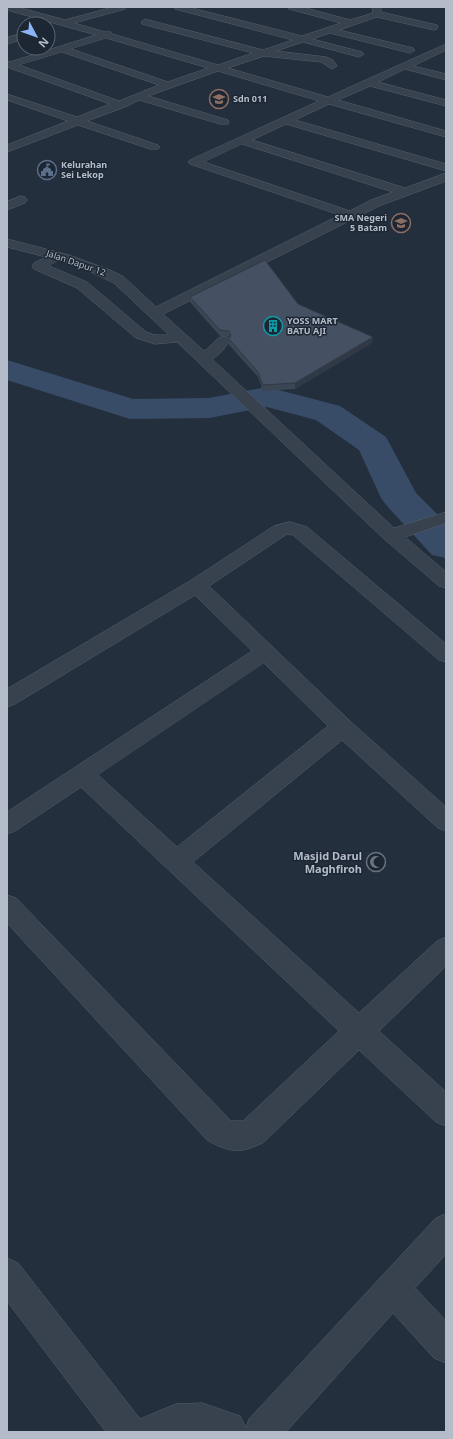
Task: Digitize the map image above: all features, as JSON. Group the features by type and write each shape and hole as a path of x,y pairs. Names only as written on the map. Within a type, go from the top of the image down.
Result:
{"street":[{"path":"7,7 107,35 327,101 446,134"},
{"path":"7,17 44,7"},
{"path":"56,26 122,7"},
{"path":"297,8 335,8"},
{"path":"297,8 366,27"},
{"path":"7,149 121,105 168,85 304,40 350,23 376,10 392,8"},
{"path":"332,66 330,62 323,59 265,53 142,23 173,12 188,9 359,54"},
{"path":"376,10 434,27"},
{"path":"314,26 410,50"},
{"path":"9,64 120,31"},
{"path":"351,215 194,162 446,46"},
{"path":"63,49 168,85"},
{"path":"428,55 446,60"},
{"path":"9,64 121,105"},
{"path":"403,66 446,77"},
{"path":"368,82 446,103"},
{"path":"139,97 224,122"},
{"path":"7,98 154,148"},
{"path":"284,120 446,168"},
{"path":"7,137 23,143"},
{"path":"241,140 405,192"},
{"path":"154,313 375,203 446,177"},
{"path":"7,206 21,200"},
{"name":"Jalan Dapur 12","path":"12,245 57,256 102,271 119,280 272,424 398,532 446,582"},
{"path":"57,256 39,266 82,285 141,334 151,340 161,341 180,337"},
{"path":"202,359 214,352 223,340"},
{"path":"398,532 446,517"},
{"path":"7,699 197,585 281,530 296,528 446,655"},
{"path":"197,585 342,727 446,821"},
{"path":"7,824 266,652"},
{"path":"177,861 342,727"},
{"path":"82,774 446,1112"},
{"path":"7,906 218,1130 226,1135 237,1138 253,1132 446,949"},
{"path":"262,1432 446,1230"},
{"path":"7,1274 128,1432"},
{"path":"393,1288 446,1346"},
{"path":"152,1432 176,1422 202,1421 227,1429 230,1432"}],"building":[{"name":"YOSS MART BATU AJI","path":"265,260 298,304 373,337 295,383 263,385 258,372 229,339 231,335 229,331 220,330 190,297"}],"waterway":[{"path":"7,370 130,409 209,408 267,397 328,413 374,444 400,498 446,546"}],"place":[{"name":"Sdn 011","path":"219,99"},
{"name":"Kelurahan Sei Lekop","path":"47,170"},
{"name":"SMA Negeri 5 Batam","path":"401,223"},
{"name":"YOSS MART BATU AJI","path":"273,326"},
{"name":"Masjid Darul Maghfiroh","path":"376,862"}]}
